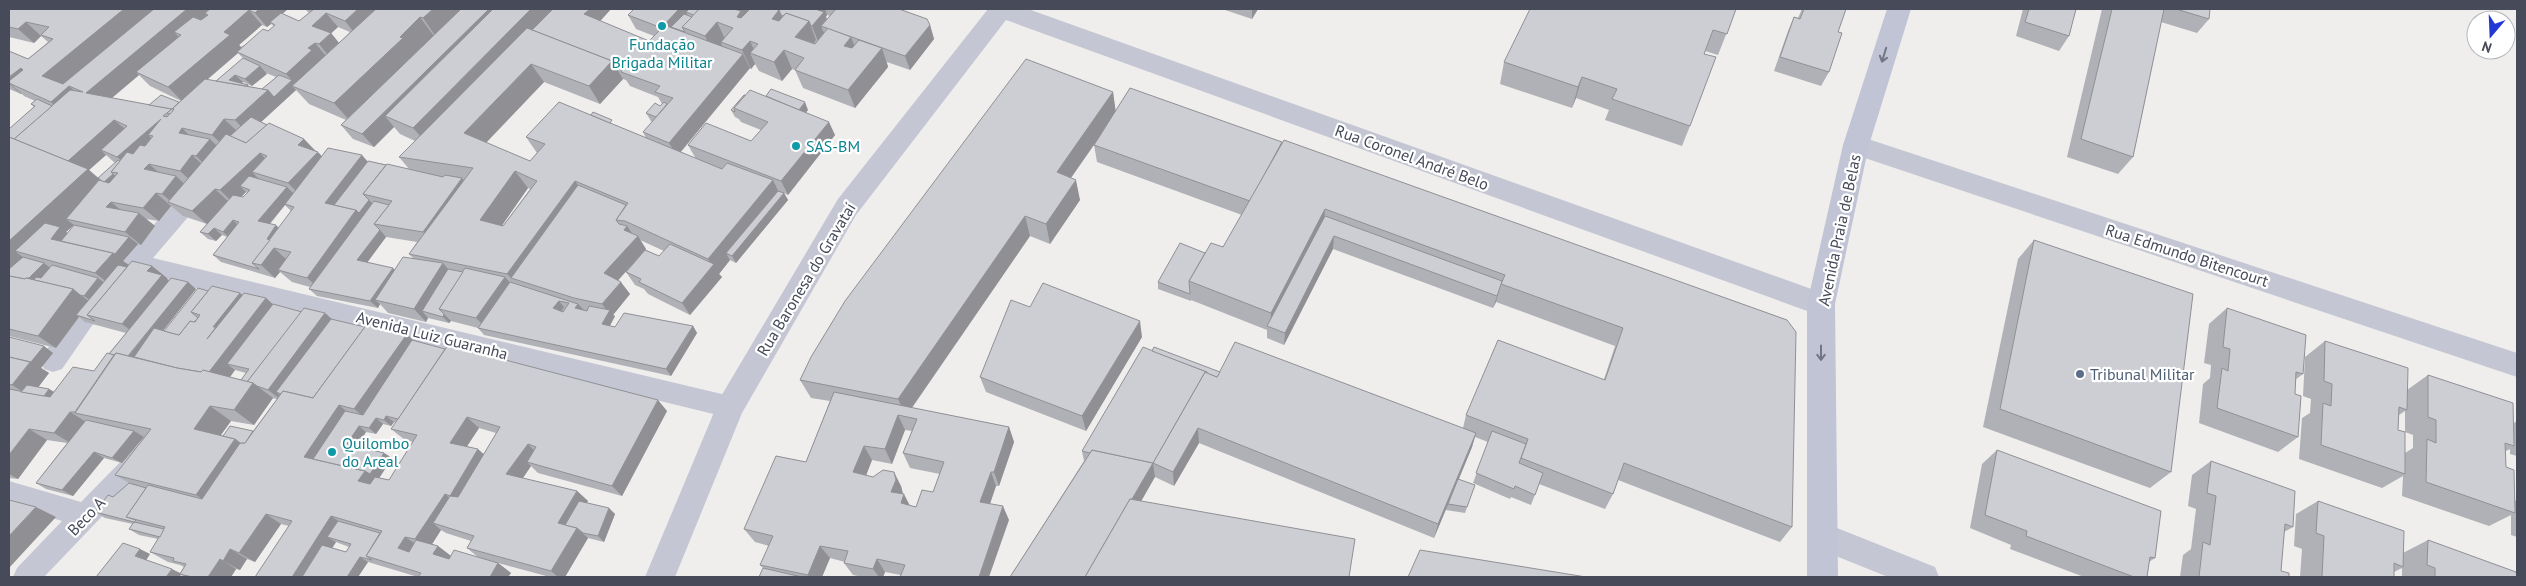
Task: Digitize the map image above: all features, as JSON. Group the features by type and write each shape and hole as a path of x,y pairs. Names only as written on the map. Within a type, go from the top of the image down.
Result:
{"main road":[{"name":"Avenida Praia de Belas","path":"1822,577 1822,304 1856,145 1899,9"}],"street":[{"name":"Rua Coronel André Belo","path":"1002,9 1822,304"},
{"name":"Rua Baronesa do Gravataí","path":"660,577 730,407 847,208 1002,9"},
{"name":"Rua Edmundo Bitencourt","path":"1856,145 2517,366"},
{"path":"1822,536 1924,577"}],"lane":[{"path":"53,360 83,320 215,170"},
{"name":"Avenida Luiz Guaranha","path":"134,263 730,407"},
{"name":"Beco A","path":"26,577 144,455"},
{"path":"9,493 86,516"}],"building":[{"path":"9,9 124,9 42,76 63,84 154,9 187,9 86,93 172,109 205,79 268,90 235,120 224,119 212,135 182,128 179,133 210,139 196,156 192,155 180,171 149,164 144,169 176,176 162,194 156,193 143,208 111,202 106,207 139,213 125,232 66,219 99,180 109,183 118,173 111,172 127,152 133,154 140,145 145,146 153,136 148,135 161,119 117,157 101,150 127,126 114,120 68,161 14,139 70,90 83,92 69,86 51,102 9,83 23,70 21,68 9,77 9,51 28,59 53,39 41,35 49,27 26,22 18,29 9,27","holes":["172,109 174,109 167,117 163,116"]},
{"path":"210,9 259,9 255,13 249,10 224,32 230,35 168,87 136,72 181,35 174,32 193,17 201,20 208,15 205,13"},
{"path":"314,9 358,9 345,21 326,13 312,26 331,33 319,44 315,43 308,48 312,50 286,74 237,52 263,29 268,31 275,25 270,22 281,13 299,21"},
{"path":"376,9 433,9 423,18 420,17 400,37 403,38 334,103 292,86"},
{"path":"461,9 489,9 362,134 341,125"},
{"path":"493,9 531,9 413,128 385,116"},
{"path":"553,9 590,9 584,14 649,41 662,28 628,15 634,9 679,9 664,25 743,54 669,143 643,132 673,98 655,92 660,86 621,72 624,68 614,65 612,61 532,30"},
{"path":"689,9 699,9 694,15 686,12"},
{"path":"699,9 734,9 741,11 737,17 741,18 750,9 775,9 779,10 772,19 779,21 786,13 809,21 795,37 815,44 828,28 851,37 844,46 852,48 859,40 882,48 848,90 795,70 804,58 784,50 774,62 750,53 758,44 750,41 742,50 721,42 733,28 717,22 705,36 682,27"},
{"path":"775,9 815,9 824,12 811,26 809,21 786,13 783,16 779,10"},
{"path":"836,9 899,9 927,19 930,25 905,56 821,26"},
{"path":"1530,9 1736,9 1727,34 1713,30 1704,54 1716,57 1690,126 1612,99 1617,89 1582,77 1578,87 1504,62"},
{"path":"1804,9 1846,9 1838,32 1842,33 1829,72 1780,57 1794,17 1800,19"},
{"path":"2029,9 2076,9 2069,36 2025,22"},
{"path":"2112,9 2164,9 2133,157 2081,139"},
{"path":"2176,9 2210,9 2209,19"},
{"path":"684,14 692,17 682,27 685,32 671,27"},
{"path":"527,28 612,61 589,86 531,64 464,133 530,161 545,144 526,137 559,102 722,169 727,163 773,180 708,259 625,221 616,220 628,203 575,181 507,274 409,254 473,168 399,157","holes":["515,171 537,181 503,226 480,220"]},
{"path":"243,58 260,66 245,79 235,75 229,80 248,85 216,81"},
{"path":"1026,59 1113,92 1057,172 1076,180 1046,224 1025,216 898,399 800,380 811,357 845,301"},
{"path":"279,75 292,80 274,97 268,90 262,89"},
{"path":"1130,88 1282,142 1250,201 1094,145"},
{"path":"771,89 805,102 799,110 766,96"},
{"name":"SAS-BM","path":"750,90 829,122 781,181 688,145 706,123 751,141 768,122 734,108"},
{"path":"161,95 179,102 172,109 149,105"},
{"path":"744,95 734,108 735,112 731,110"},
{"path":"37,99 52,106 14,139 9,137 9,129 35,106 31,104"},
{"path":"664,102 667,104 656,117 646,113 655,103 660,106"},
{"path":"593,112 612,120 610,123 591,115"},
{"path":"251,117 267,125 246,143 230,136"},
{"path":"269,123 304,139 298,145 318,152 288,183 252,172 267,156 260,153 220,190 215,189 192,211 168,202 226,134 246,143"},
{"path":"9,137 88,169 9,241"},
{"path":"1284,140 1787,320 1796,332 1792,527 1624,463 1613,494 1521,458 1528,439 1466,415 1498,340 1605,380 1623,328 1501,284 1505,275 1325,209 1271,313 1189,281 1211,243 1223,247"},
{"path":"328,148 362,155 325,203 356,210 307,278 278,270 291,252 274,248 261,265 252,263 294,207 285,204"},
{"path":"118,160 120,161 111,172 113,174 104,182 98,178"},
{"path":"368,161 386,165 363,194 369,200 359,213 356,210 334,205"},
{"path":"387,164 443,177 445,175 462,178 423,232 374,224 392,201 363,194"},
{"path":"249,176 287,187 258,221 276,225 267,239 270,240 252,263 259,269 213,255 239,222 233,220 223,232 214,228 208,234 200,232 233,195 243,197 250,190 240,186"},
{"path":"578,185 626,205 616,220 619,224 627,226 624,230 638,236 604,273 621,282 602,304 574,298 511,278"},
{"path":"778,191 784,193 732,256 726,253"},
{"path":"374,201 389,205 374,224 380,230 357,260 393,268 370,301 309,289"},
{"path":"1325,216 1502,281 1497,296 1334,236 1285,333 1267,326"},
{"path":"45,223 60,227 51,239 113,253 95,273 15,251"},
{"path":"74,225 129,237 115,254 61,241"},
{"name":"Tribunal Militar","path":"2034,240 2193,294 2171,472 2000,409"},
{"path":"1180,243 1205,253 1189,281 1190,294 1158,282"},
{"path":"670,244 714,264 682,303 639,282 641,279 626,272 645,250 659,256"},
{"path":"23,257 44,263 29,278 9,276 9,269"},
{"path":"403,257 443,263 414,309 375,300"},
{"path":"132,261 152,266 147,271 162,275 122,324 87,315"},
{"path":"52,265 98,278 84,296 73,289 34,280 36,277 41,278"},
{"path":"118,265 127,267 87,315 95,321 76,315"},
{"path":"465,268 505,277 476,318 439,309"},
{"path":"448,269 463,272 439,309 444,314 443,317 422,311"},
{"path":"9,276 73,289 38,336 9,329"},
{"path":"171,278 188,282 128,356 116,353 114,355 109,354"},
{"path":"510,282 578,304 575,308 587,311 589,306 610,310 602,324 615,327 624,313 693,326 666,369 478,328","holes":["559,301 569,303 563,312 553,308"]},
{"path":"1043,283 1140,321 1082,416 980,377 1011,300 1030,307"},
{"path":"212,286 240,293 213,327 216,327 207,339 244,293 266,298 209,372 177,368 134,357 154,328 179,335 190,321 195,322 200,315 191,312"},
{"path":"198,288 208,291 191,312 198,318 194,322 190,321 179,335 164,331"},
{"path":"273,304 302,312 247,382 241,380 249,369 227,364"},
{"path":"304,308 325,313 268,390 247,382"},
{"path":"2227,308 2306,335 2303,374 2296,372 2295,394 2301,396 2298,437 2217,408 2222,368 2228,371 2230,349 2223,347"},
{"path":"331,319 365,327 313,398 283,391 281,394 276,392"},
{"path":"367,324 407,334 354,409 339,405 304,457 365,471 358,481 370,484 375,477 389,480 417,435 391,429 448,345 658,400 612,486 527,462 536,447 528,444 506,474 577,491 558,523 577,528 551,571 467,548 474,536 433,523 450,496 445,494 415,539 405,537 398,548 409,552 416,540 438,546 433,554 449,559 454,550 498,563 490,577 418,577 421,573 366,556 382,531 331,516 292,577 255,577 292,521 266,514 239,553 230,549 223,561 220,559 208,577 192,577 180,574 186,564 173,561 174,558 150,552 165,527 126,517 148,485 202,499 240,443 245,443 283,391 313,398","holes":["467,417 500,427 458,497 450,496 478,449 450,443"]},
{"path":"9,337 44,346 31,362 9,357"},
{"path":"412,340 445,349 398,419 386,416 384,420 376,418 369,428 359,426 347,444 384,453 370,474 365,471 313,459 345,411 363,415"},
{"path":"2325,341 2408,368 2407,410 2399,407 2398,430 2405,432 2405,474 2321,445 2323,403 2331,406 2332,384 2324,381"},
{"path":"1235,342 1476,433 1438,524 1198,428 1173,472 1153,463 1205,372 1217,377"},
{"path":"1143,347 1207,372 1207,373 1205,372 1153,463 1092,450 1090,453 1082,451"},
{"path":"1154,347 1220,372 1217,377 1152,351"},
{"path":"107,353 114,355 75,412 70,412 54,433 29,429 9,455 9,389 50,397 73,367 94,371"},
{"path":"116,353 177,368 201,372 203,370 253,383 234,410 210,406 194,429 235,439 196,495 115,475 151,429 75,413"},
{"path":"9,357 30,362 12,385 9,384"},
{"path":"2428,375 2513,403 2514,446 2505,443 2506,467 2514,470 2515,513 2426,482 2427,439 2436,443 2436,420 2428,417"},
{"path":"27,385 49,389 44,396 21,392"},
{"path":"834,392 1009,427 994,472 991,472 980,502 1003,506 979,577 900,577 905,565 877,559 873,569 844,563 848,551 820,546 808,575 760,565 773,536 744,529 776,456 806,462","holes":["898,415 917,419 903,453 944,462 933,492 922,490 916,507 901,503 904,494 891,492 896,480 894,472 883,470 873,477 853,472 864,446 885,449"]},
{"path":"86,420 134,431 112,458 94,452 62,490 36,483"},
{"path":"230,426 253,431 245,443 240,443 235,439 223,436"},
{"path":"1492,431 1526,444 1519,463 1543,473 1535,495 1515,486 1514,489 1476,473"},
{"path":"1092,450 1153,463 1085,577 1010,577"},
{"path":"1997,450 2161,511 2155,558 2150,557 2147,577 2134,577 2026,536 2027,531 1985,515"},
{"path":"2211,461 2295,491 2293,527 2285,524 2281,571 2289,573 2289,577 2199,577 2203,542 2210,545 2216,496 2207,493"},
{"path":"1458,479 1475,485 1467,507 1448,504"},
{"path":"129,483 146,488 126,517 136,520 134,522 95,512 108,495 113,497"},
{"path":"1130,499 1355,539 1349,577 1085,577"},
{"path":"9,500 36,507 9,536"},
{"path":"579,501 609,508 598,536 583,533 577,528 565,525"},
{"path":"2318,501 2404,531 2403,567 2394,563 2394,577 2322,577 2324,536 2316,533"},
{"path":"338,521 380,533 366,556 372,560 360,557 347,577 302,577 322,545 346,552 351,544 327,537"},
{"path":"134,522 164,529 160,537 129,529"},
{"path":"2428,540 2516,572 2517,577 2435,577 2435,568 2427,565"},
{"path":"123,543 140,549 135,556 172,569 166,577 96,577"},
{"path":"1420,550 1586,577 1408,577"},
{"path":"763,568 802,577 759,577"}],"place":[{"name":"Fundação Brigada Militar","path":"662,26"},
{"name":"SAS-BM","path":"796,146"},
{"name":"Tribunal Militar","path":"2080,374"},
{"name":"Quilombo do Areal","path":"332,452"}]}
